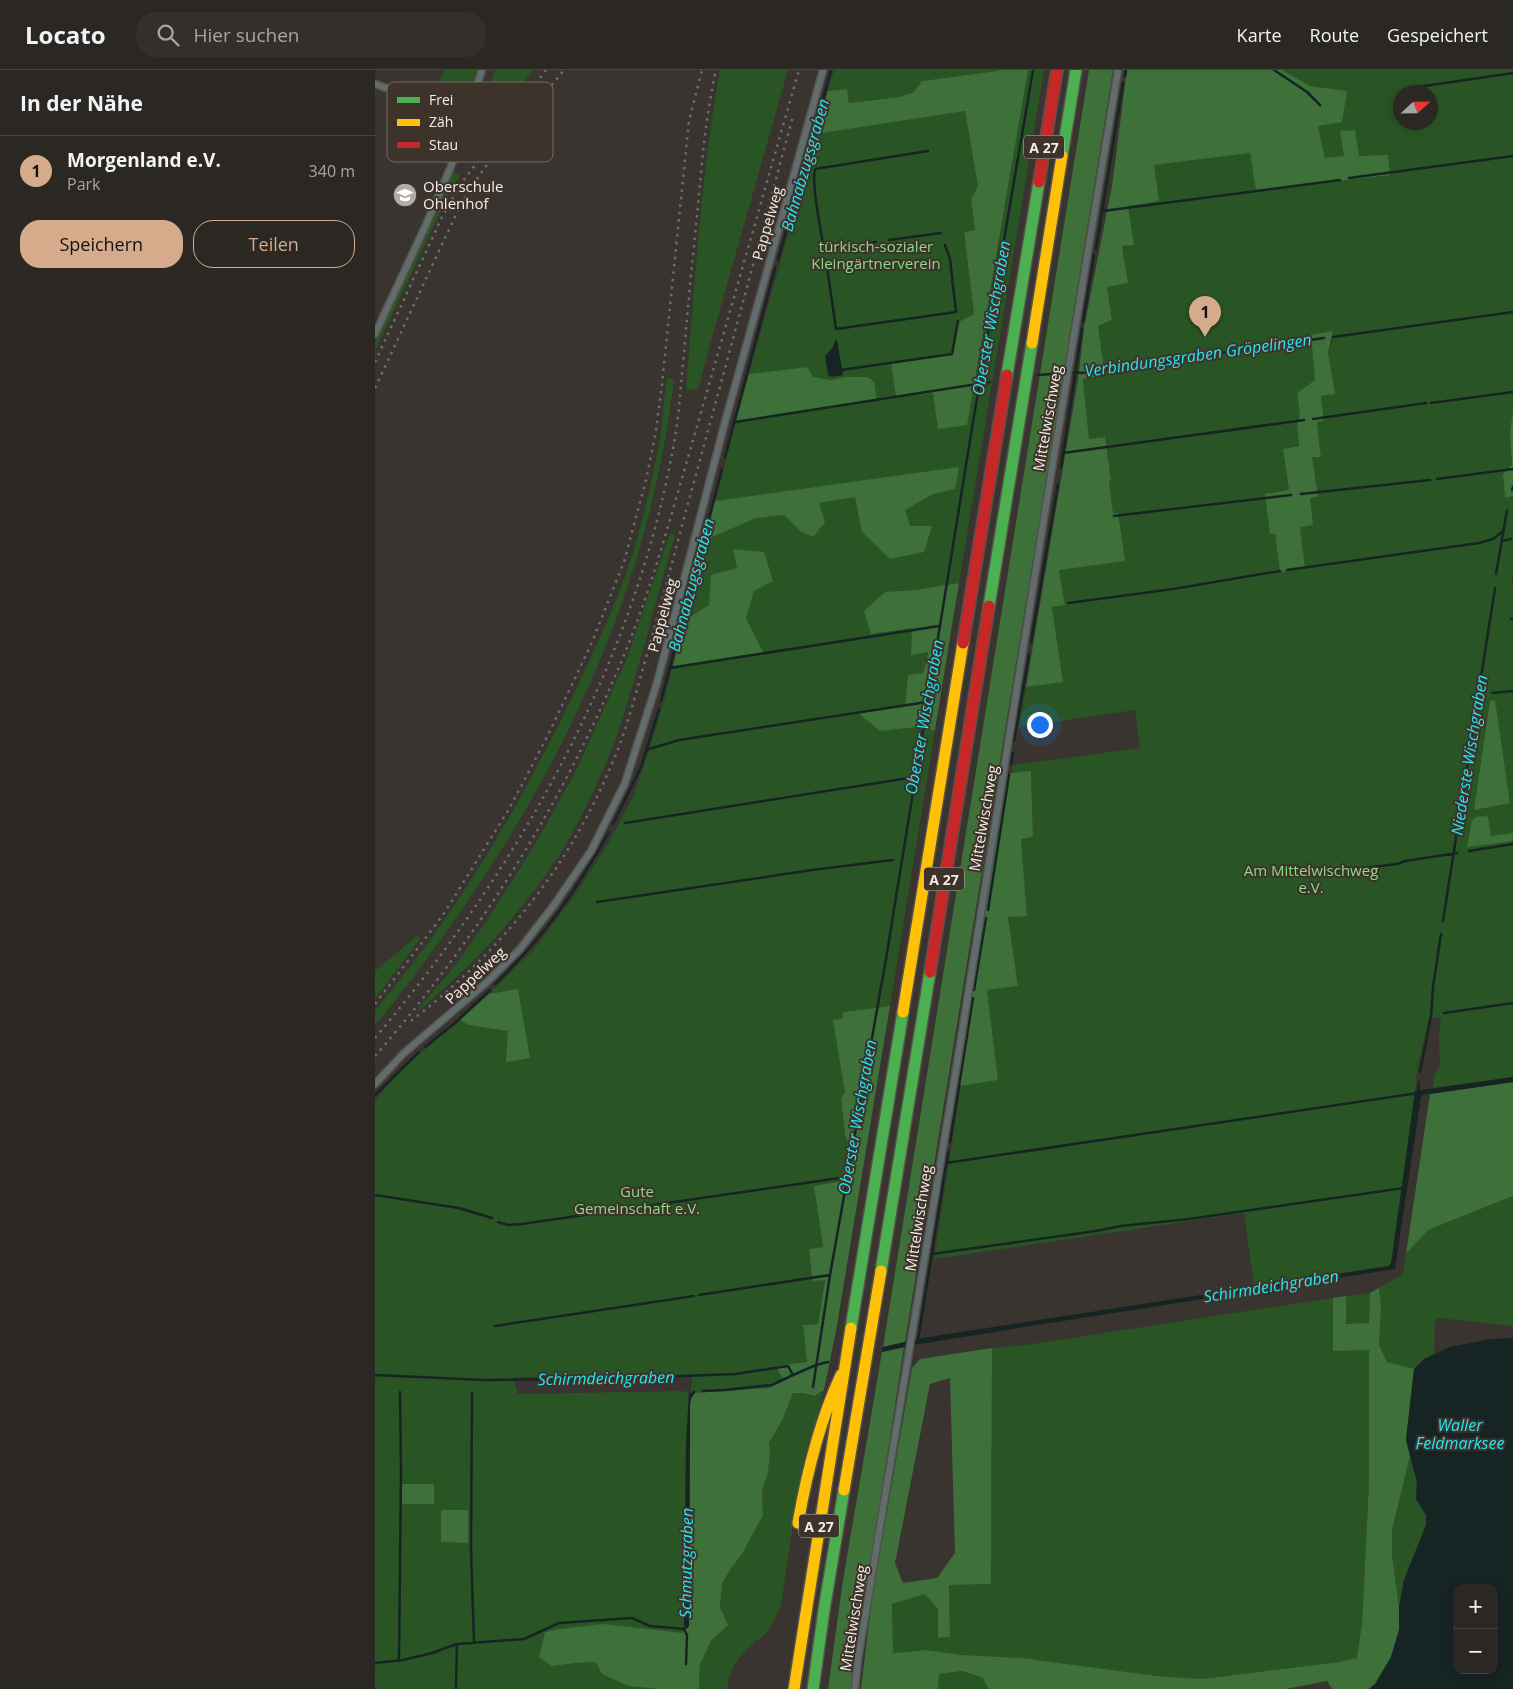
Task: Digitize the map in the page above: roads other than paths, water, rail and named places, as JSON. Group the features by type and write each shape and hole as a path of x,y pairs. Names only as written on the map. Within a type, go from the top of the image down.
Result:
{"highway":[{"name":"A 27","path":"794,1689 1057,70"},
{"name":"A 27","path":"813,1689 824,1610 874,1316 1076,70"},
{"path":"799,1523 808,1468 833,1389 846,1364"}],"street":[{"path":"478,82 482,70"},
{"name":"Pappelweg","path":"375,1084 404,1053 486,983 520,949 554,905 591,851 625,783 657,683 725,422 823,70"},
{"name":"Mittelwischweg","path":"855,1689 858,1659 1118,70"},
{"path":"375,84 387,88"},
{"path":"375,334 425,227 451,162"}],"water":[{"path":"835,340 837,340 843,375 832,377 828,375 825,356 833,347"},
{"path":"1513,1077 1513,1082 1423,1095 1421,1097 1395,1269 914,1345 882,1352 883,1347 922,1338 1389,1266 1391,1264 1415,1091"},
{"name":"Waller Feldmarksee","path":"1513,1338 1513,1689 1369,1689 1375,1684 1391,1657 1399,1630 1399,1607 1404,1580 1426,1525 1426,1515 1416,1499 1417,1482 1406,1440 1414,1369 1424,1359 1450,1347 1491,1339"},
{"path":"689,1393 691,1393 689,1626 687,1629 684,1625 686,1444"}],"waterway":[{"name":"Bahnabzugsgraben","path":"778,260 831,70"},
{"name":"Oberster Wischgraben","path":"813,1387 830,1275 886,959 973,422 1033,70"},
{"path":"1125,76 1126,70"},
{"path":"1274,70 1307,92 1320,105"},
{"path":"1431,85 1513,73"},
{"path":"1096,249 1123,83"},
{"path":"876,242 824,249 815,196 815,169 928,151"},
{"path":"1349,178 1513,156"},
{"path":"1103,211 1340,180"},
{"path":"889,240 941,233"},
{"path":"826,260 836,329 956,312 950,259 945,245"},
{"path":"1083,322 1094,255"},
{"name":"Bahnabzugsgraben","path":"725,457 775,268"},
{"name":"Verbindungsgraben Gröpelingen","path":"1333,337 1513,312"},
{"path":"375,324 380,315"},
{"path":"841,370 952,354 958,321"},
{"path":"1061,468 1082,329"},
{"name":"Verbindungsgraben Gröpelingen","path":"1072,372 1082,373 1324,338"},
{"name":"Verbindungsgraben Gröpelingen","path":"1038,375 1064,373"},
{"name":"Verbindungsgraben Gröpelingen","path":"735,422 990,382"},
{"path":"1431,403 1513,392"},
{"path":"1313,419 1426,403"},
{"path":"1063,453 1304,420"},
{"name":"Bahnabzugsgraben","path":"661,701 722,469"},
{"path":"1437,479 1513,469"},
{"path":"1301,494 1430,480"},
{"path":"1031,642 1058,484"},
{"path":"1114,516 1291,495"},
{"name":"Niederste Wischgraben","path":"1496,574 1507,510"},
{"path":"1287,570 1479,543 1493,539 1503,531"},
{"path":"1502,541 1511,539"},
{"path":"1068,603 1173,589 1280,571"},
{"name":"Niederste Wischgraben","path":"1443,921 1495,588"},
{"path":"670,668 939,626"},
{"path":"1014,741 1029,655"},
{"path":"1492,693 1513,691"},
{"path":"646,750 679,740 927,702"},
{"name":"Bahnabzugsgraben","path":"613,824 641,767 659,709"},
{"path":"1011,764 1013,753"},
{"path":"988,910 1009,775"},
{"path":"625,823 915,777"},
{"name":"Bahnabzugsgraben","path":"495,984 529,948 558,912 572,893 609,832"},
{"path":"1469,851 1513,844"},
{"path":"1329,872 1397,864 1405,861 1457,853"},
{"path":"597,902 893,860"},
{"path":"974,990 986,918"},
{"name":"Niederste Wischgraben","path":"1420,1072 1431,1016 1433,987 1441,934"},
{"name":"Bahnabzugsgraben","path":"425,1047 455,1023 490,990"},
{"path":"950,1142 973,998"},
{"path":"1444,1013 1513,1003"},
{"name":"Bahnabzugsgraben","path":"375,1095 419,1052"},
{"path":"946,1163 1418,1093 1419,1082"},
{"path":"918,1340 948,1152"},
{"path":"498,1222 508,1225 522,1224 847,1177"},
{"path":"932,1254 1121,1226 1189,1219 1404,1188"},
{"path":"375,1195 459,1208 492,1218"},
{"path":"699,1295 830,1275"},
{"path":"495,1326 694,1296"},
{"name":"Schirmdeichgraben","path":"375,1375 485,1380 632,1378 735,1374 788,1366 793,1375 828,1362"},
{"name":"Schmutzgraben","path":"703,1391 772,1385 793,1375"},
{"path":"399,1660 400,1392"},
{"name":"Schmutzgraben","path":"690,1398 694,1392"},
{"path":"472,1393 471,1550 474,1642"},
{"name":"Schmutzgraben","path":"375,1663 403,1660 432,1653 457,1644 524,1639 559,1623 632,1618 650,1626 684,1629 686,1626"},
{"path":"684,1629 687,1635 686,1664"},
{"path":"456,1689 457,1644"}],"railway":[{"path":"537,82 546,70"},
{"path":"553,83 564,70"},
{"path":"375,1004 443,915 509,809 548,735 592,642 624,562 646,480 656,431 689,121 702,70"},
{"path":"375,1038 428,972 478,902 525,830 566,754 603,677 634,597 658,515 676,431 703,155 716,70"},
{"path":"375,1056 449,965 515,868 573,766 622,660 645,600 664,539 799,70"},
{"path":"411,1021 474,967 528,907 574,840 616,753 630,714 657,620 793,116"},
{"path":"375,362 442,217 460,185 477,162"},
{"path":"375,388 461,204 489,162"}],"place":[{"name":"Oberschule Ohlenhof","path":"405,195"},
{"name":"Morgenland e.V.","path":"1205,337"}],"park label":[{"name":"türkisch-sozialer Kleingärtnerverein","path":"876,254"},
{"name":"Am Mittelwischweg e.V.","path":"1311,878"},
{"name":"Gute Gemeinschaft e.V.","path":"637,1200"}]}
